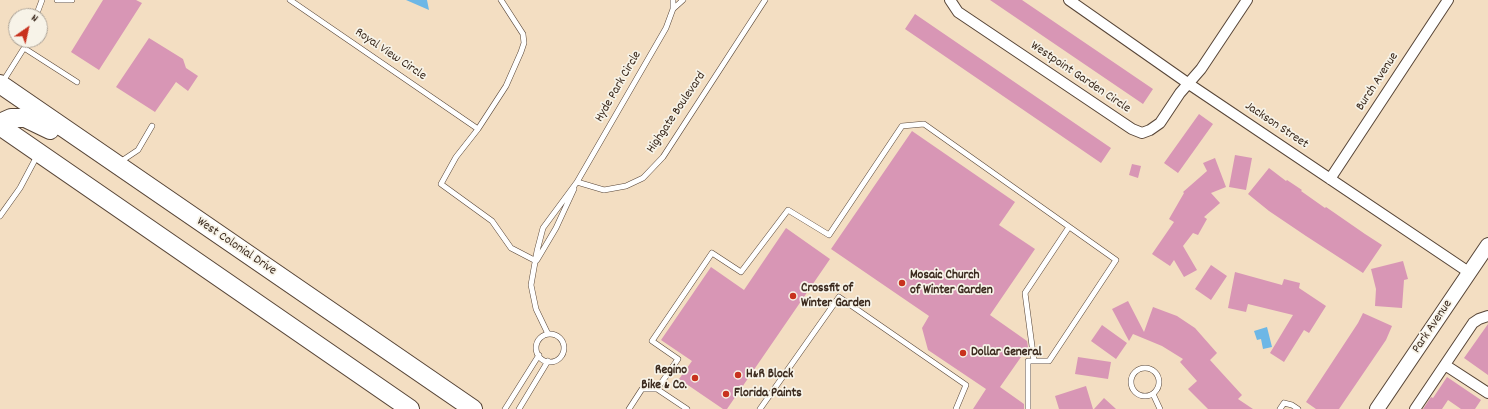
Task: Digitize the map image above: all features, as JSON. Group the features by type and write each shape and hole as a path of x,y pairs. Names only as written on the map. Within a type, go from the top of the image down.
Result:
{"highway":[{"name":"West Colonial Drive","path":"0,85 473,409"},
{"path":"116,165 25,118 11,118 0,124 39,153 410,408"}],"street":[{"name":"Westpoint Garden Circle","path":"950,0 958,12 1132,129 1142,133 1150,130 1160,123 1180,93 1189,84"},
{"name":"Jackson Street","path":"1069,0 1189,84 1470,272"},
{"path":"1189,84 1201,70 1247,0"},
{"name":"Burch Avenue","path":"1330,178 1448,0"},
{"name":"Park Avenue","path":"1377,409 1488,245"},
{"path":"1415,409 1473,323 1488,316"},
{"path":"1445,365 1488,393"}],"lane":[{"path":"57,0 72,0"},
{"name":"Royal View Circle","path":"290,0 478,128"},
{"path":"501,0 523,34 524,43 506,86 478,128 456,157 441,184 492,222 511,248 536,260"},
{"name":"Hyde Park Circle","path":"548,334 536,309 532,285 537,251 544,228 577,182 666,28 673,9 673,0"},
{"path":"673,9 683,0"},
{"name":"Highgate Boulevard","path":"577,182 604,190 626,186 643,178 663,157 765,0"},
{"path":"0,85 24,48 77,82"},
{"path":"657,389 678,359 652,341 712,253 741,272 788,210 829,235 902,126 924,124 1116,260 1049,361 1028,361 1028,409"},
{"path":"116,165 138,150 152,126"},
{"path":"0,216 20,188 39,153"},
{"name":"Hyde Park Circle","path":"536,260 556,228 577,182"},
{"path":"1034,361 1025,293 1069,227"},
{"path":"760,409 839,297 966,385 956,409"},
{"path":"506,409 538,355 537,342 543,335 548,334 552,334 560,338 564,347 561,356 553,361 548,361 538,355"},
{"path":"519,409 548,361"},
{"path":"1145,367 1150,368 1157,374 1159,378 1159,386 1153,394 1144,396 1139,395 1132,388 1131,378 1136,370 1145,367"},
{"path":"629,409 642,389 657,389 687,409"},
{"path":"1153,394 1160,409"},
{"path":"1280,409 1285,406 1292,405 1298,409"}],"water":[{"path":"406,0 427,0 429,10"},
{"path":"1267,327 1272,347 1263,349 1261,339 1257,340 1254,331"}],"building":[{"path":"103,0 136,0 142,3 99,70 71,52"},
{"path":"990,0 1022,0 1153,89 1143,104"},
{"path":"915,14 1111,148 1101,163 905,29"},
{"path":"149,38 183,59 186,68 198,76 188,91 176,82 155,112 116,87"},
{"path":"1199,114 1213,124 1178,173 1164,163"},
{"path":"912,131 1015,202 999,225 1035,249 990,315 1027,341 1028,347 1000,387 1024,404 1024,409 973,409 986,389 928,350 922,328 929,316 831,249"},
{"path":"1235,155 1252,158 1246,190 1229,187"},
{"path":"1215,158 1226,187 1211,193 1220,203 1204,217 1207,219 1198,235 1193,233 1183,246 1197,270 1184,277 1174,260 1170,266 1152,254 1174,222 1169,219 1184,193 1183,192 1207,171 1203,163"},
{"path":"1132,164 1141,166 1138,178 1129,175"},
{"path":"1269,168 1286,181 1287,180 1302,190 1301,191 1325,208 1326,207 1382,245 1363,273 1269,211 1248,194"},
{"path":"786,228 830,259 727,409 723,409 679,379 692,361 661,340 711,267 744,290"},
{"path":"1403,261 1408,279 1404,280 1402,308 1375,306 1376,289 1371,269"},
{"path":"1211,265 1227,276 1211,300 1195,289"},
{"path":"1235,272 1282,285 1284,279 1300,283 1299,288 1326,306 1309,333 1304,330 1284,362 1270,353 1293,315 1248,304 1246,312 1228,308"},
{"path":"1128,301 1144,332 1153,307 1177,316 1195,328 1217,353 1210,360 1242,395 1238,399 1253,409 1208,409 1188,389 1197,381 1180,362 1183,359 1162,346 1133,334 1129,341 1112,309"},
{"path":"1363,313 1392,326 1386,340 1339,409 1316,409 1306,402"},
{"path":"1488,324 1488,375 1464,358"},
{"path":"1102,325 1127,343 1116,359 1091,341"},
{"path":"1078,357 1111,362 1108,379 1075,374"},
{"path":"1447,377 1481,400 1475,409 1461,409 1448,400 1442,409 1423,409 1431,397 1433,398"},
{"path":"1086,386 1093,409 1059,409 1055,396"},
{"path":"1104,398 1116,409 1094,409"}],"place":[{"name":"Mosaic Church of Winter Garden","path":"902,283"},
{"name":"Crossfit of Winter Garden","path":"793,296"},
{"name":"Dollar General","path":"963,353"},
{"name":"H&R Block","path":"738,375"},
{"name":"Regino Bike & Co.","path":"695,378"},
{"name":"Florida Paints","path":"726,394"}]}
